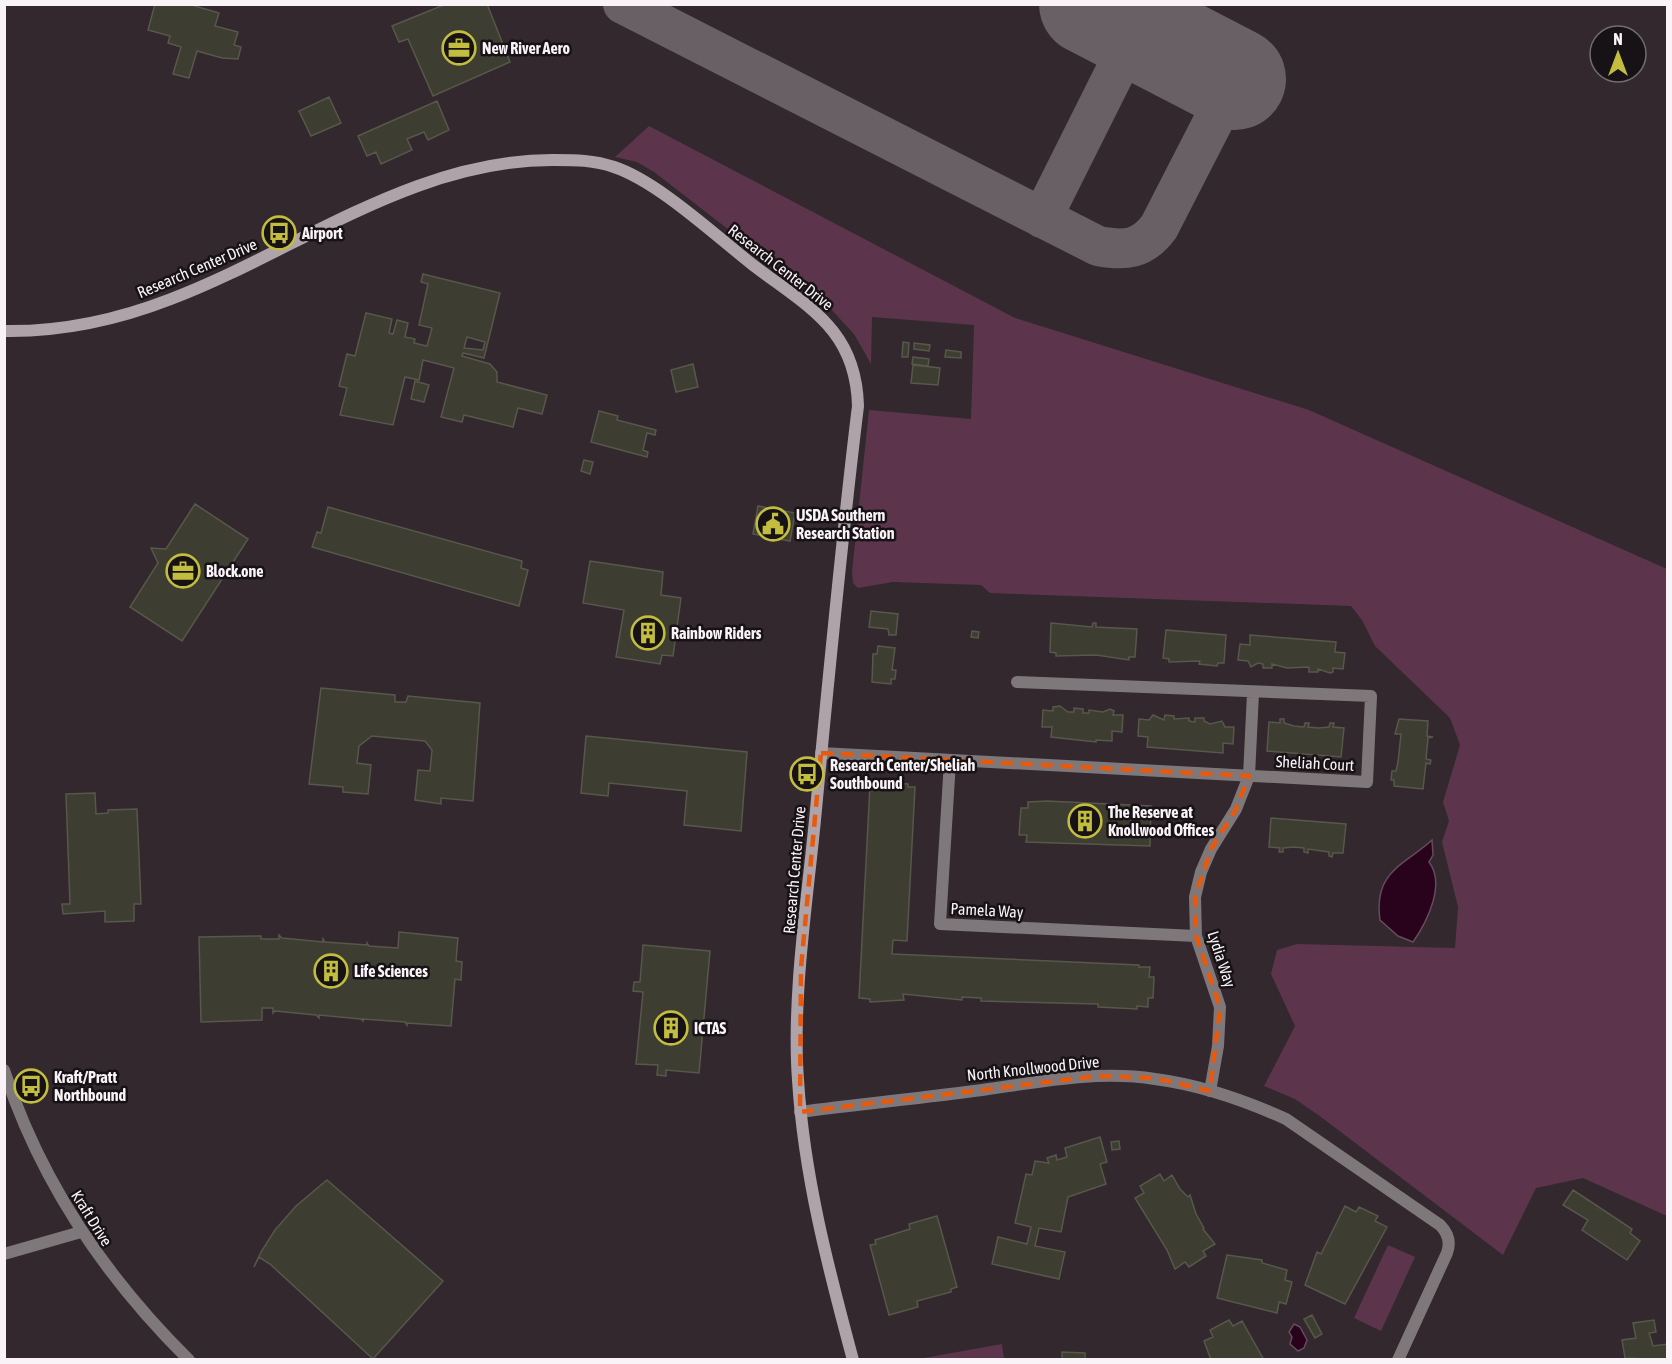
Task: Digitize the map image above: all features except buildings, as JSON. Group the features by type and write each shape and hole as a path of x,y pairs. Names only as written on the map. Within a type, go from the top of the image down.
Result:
{"main road":[{"name":"Research Center Drive","path":"4,331 39,331 85,325 143,309 229,275 364,208 445,177 485,166 537,160 585,160 611,166 639,178 821,318 843,342 853,364 858,406 821,753 797,1047 800,1112 814,1208 853,1359"}],"street":[{"name":"Sheliah Court","path":"821,753 1367,782 1371,696 1017,682"},
{"name":"Lydia Way","path":"1210,1091 1216,1062 1220,1007 1196,936 1195,897 1201,872 1211,849 1243,794 1249,776 1253,693"},
{"name":"Pamela Way","path":"950,761 940,924 1196,936"},
{"name":"Kraft Drive","path":"4,1070 20,1115 43,1167 81,1232 138,1308 189,1359"},
{"name":"North Knollwood Drive","path":"800,1112 1097,1076 1155,1078 1210,1091 1286,1119 1445,1230 1449,1241 1447,1253 1398,1359"},
{"path":"4,1254 81,1232"}],"highlighted area":[{"path":"821,753 1249,776 1236,809 1211,849 1195,897 1196,936 1220,1007 1210,1091 1155,1078 1097,1076 800,1112 801,968"}],"shaded area":[{"path":"649,126 1015,318 1309,410 1667,569 1667,1216 1583,1178 1536,1188 1503,1255 1321,1117 1295,1099 1264,1086 1295,1026 1271,974 1277,950 1297,944 1455,948 1458,907 1442,842 1449,821 1443,802 1460,745 1450,718 1375,646 1362,620 1351,606 990,593 981,585 893,582 858,588 853,583 852,572 869,410 971,419 974,325 872,317 871,364 854,334 830,308 654,172 637,162 615,157"},
{"path":"1432,840 1433,855 1429,862 1436,881 1433,903 1413,942 1398,936 1380,920 1381,890 1393,871"},
{"path":"1388,1245 1415,1257 1381,1331 1354,1318"},
{"path":"1294,1324 1300,1327 1307,1340 1304,1348 1298,1351 1290,1344 1292,1337 1289,1332"},
{"path":"1002,1344 1004,1359 918,1359"}],"taxiway":[{"path":"623,4 1098,246 1108,248 1132,247 1153,235 1235,79"},
{"path":"1042,218 1137,28"}],"runway":[{"path":"1090,4 1235,79"}],"place":[{"name":"New River Aero","path":"459,48"},
{"name":"Airport","path":"279,233"},
{"name":"USDA Southern Research Station","path":"773,524"},
{"name":"Block.one","path":"183,571"},
{"name":"Rainbow Riders","path":"648,633"},
{"name":"Research Center/Sheliah Southbound","path":"807,774"},
{"name":"The Reserve at Knollwood Offices","path":"1085,821"},
{"name":"Life Sciences","path":"331,971"},
{"name":"ICTAS","path":"671,1028"},
{"name":"Kraft/Pratt Northbound","path":"31,1086"}]}
